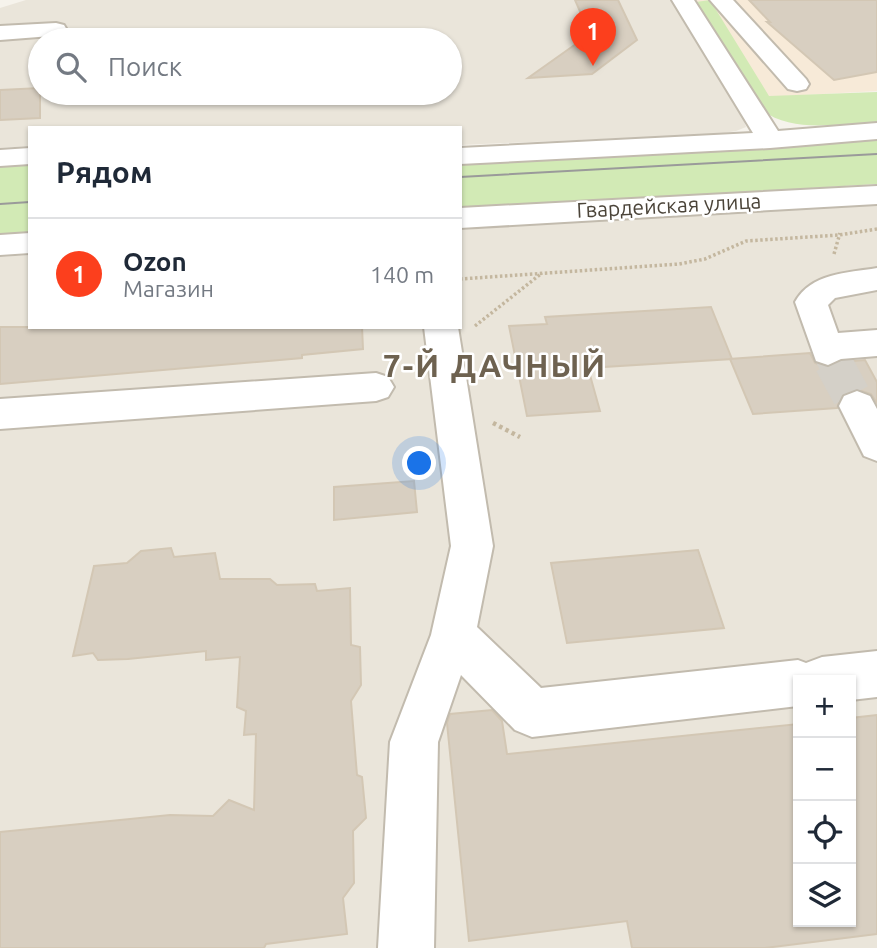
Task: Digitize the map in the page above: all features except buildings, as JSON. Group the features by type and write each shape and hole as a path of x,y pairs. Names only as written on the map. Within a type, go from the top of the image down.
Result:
{"street":[{"path":"685,0 770,140"},
{"path":"721,0 797,84"},
{"path":"0,33 28,32"},
{"path":"462,156 770,140 877,131"},
{"path":"0,158 28,156"},
{"name":"Гвардейская улица","path":"462,218 877,195"},
{"path":"0,245 28,243"},
{"path":"877,279 825,289 811,302 827,349 877,343"},
{"path":"406,948 414,742 453,635 472,546 443,339"},
{"path":"0,414 376,387"},
{"path":"857,406 877,445"},
{"path":"453,635 533,713 793,684"},
{"path":"856,676 877,674"}],"path":[{"path":"462,279 679,264 705,259 746,241 839,235 877,229"},
{"path":"462,326 542,273"},
{"path":"443,339 458,329"}],"shaded area":[{"path":"26,0 673,0 740,109 746,127 718,134 462,145 462,126 28,126 28,146 0,148 0,8"},
{"path":"691,0 877,0 877,91 750,98"},
{"path":"877,202 877,948 0,948 0,257 28,255 28,329 462,329 462,230"}],"green space":[{"path":"710,0 769,96 877,92 877,122 799,124 771,116 758,107 696,6 696,2"},
{"path":"877,138 877,184 462,209 462,162"},
{"path":"28,162 28,232 0,234 0,164"}],"tunnel":[{"path":"828,352 834,363"},
{"path":"833,362 857,406"}],"tram line":[{"path":"462,177 877,154"},
{"path":"0,204 28,202"}],"place":[{"name":"Ozon","path":"593,66"}],"district":[{"name":"7-Й ДАЧНЫЙ","path":"495,366"}]}
